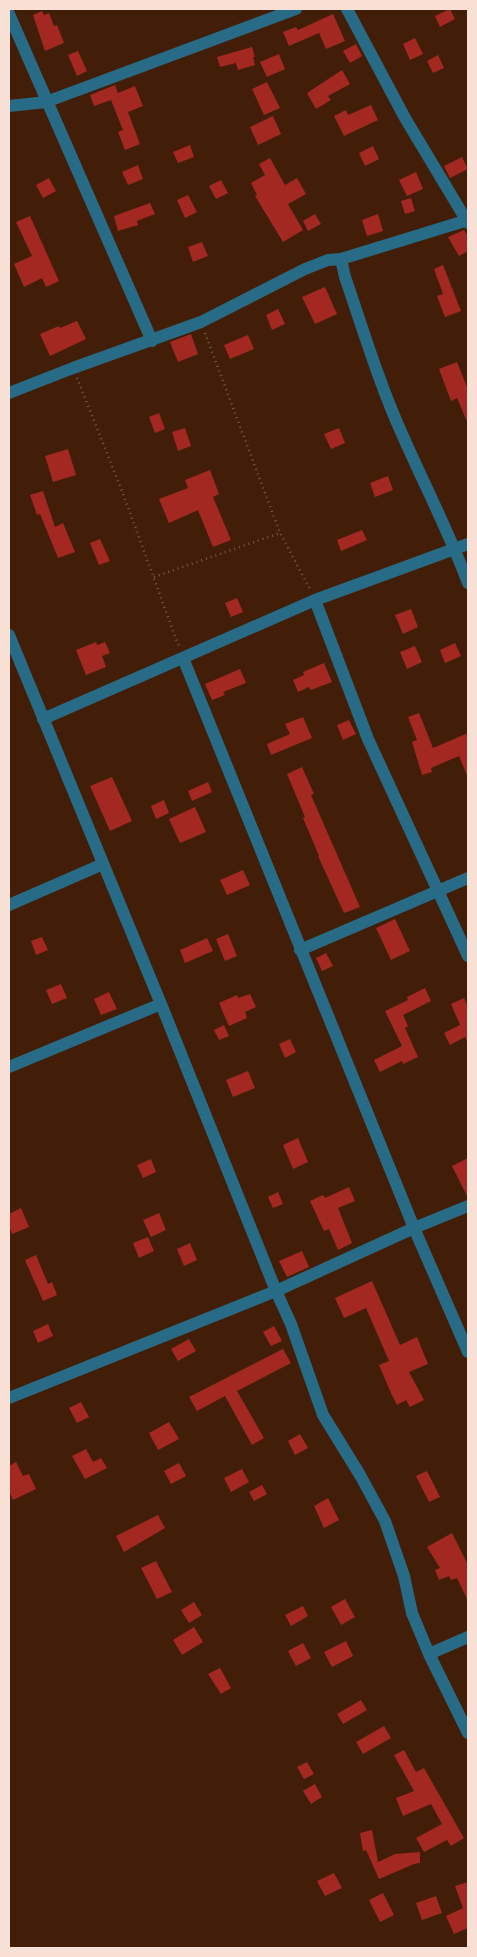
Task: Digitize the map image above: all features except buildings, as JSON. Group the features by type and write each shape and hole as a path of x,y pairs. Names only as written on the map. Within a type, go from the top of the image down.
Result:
{"street":[{"path":"9,106 46,102 296,9"},
{"path":"10,390 201,322 304,269 328,260 341,259 468,221 404,118 347,9"},
{"path":"9,14 152,341"},
{"path":"341,259 345,277 383,387 402,434 455,548 468,583"},
{"path":"43,719 315,600 468,544"},
{"path":"315,600 368,739 468,956"},
{"path":"9,635 161,1004 276,1291 292,1324 323,1416 385,1520 404,1576 412,1613 429,1654 468,1733"},
{"path":"183,658 414,1228 468,1352"},
{"path":"9,905 103,864"},
{"path":"300,950 438,889 468,878"},
{"path":"9,1067 161,1004"},
{"path":"9,1398 276,1291 414,1228 468,1206"},
{"path":"429,1654 468,1637"}],"path":[{"path":"201,322 280,533 315,600"},
{"path":"73,368 122,491 183,658"},
{"path":"154,577 280,533"}]}
